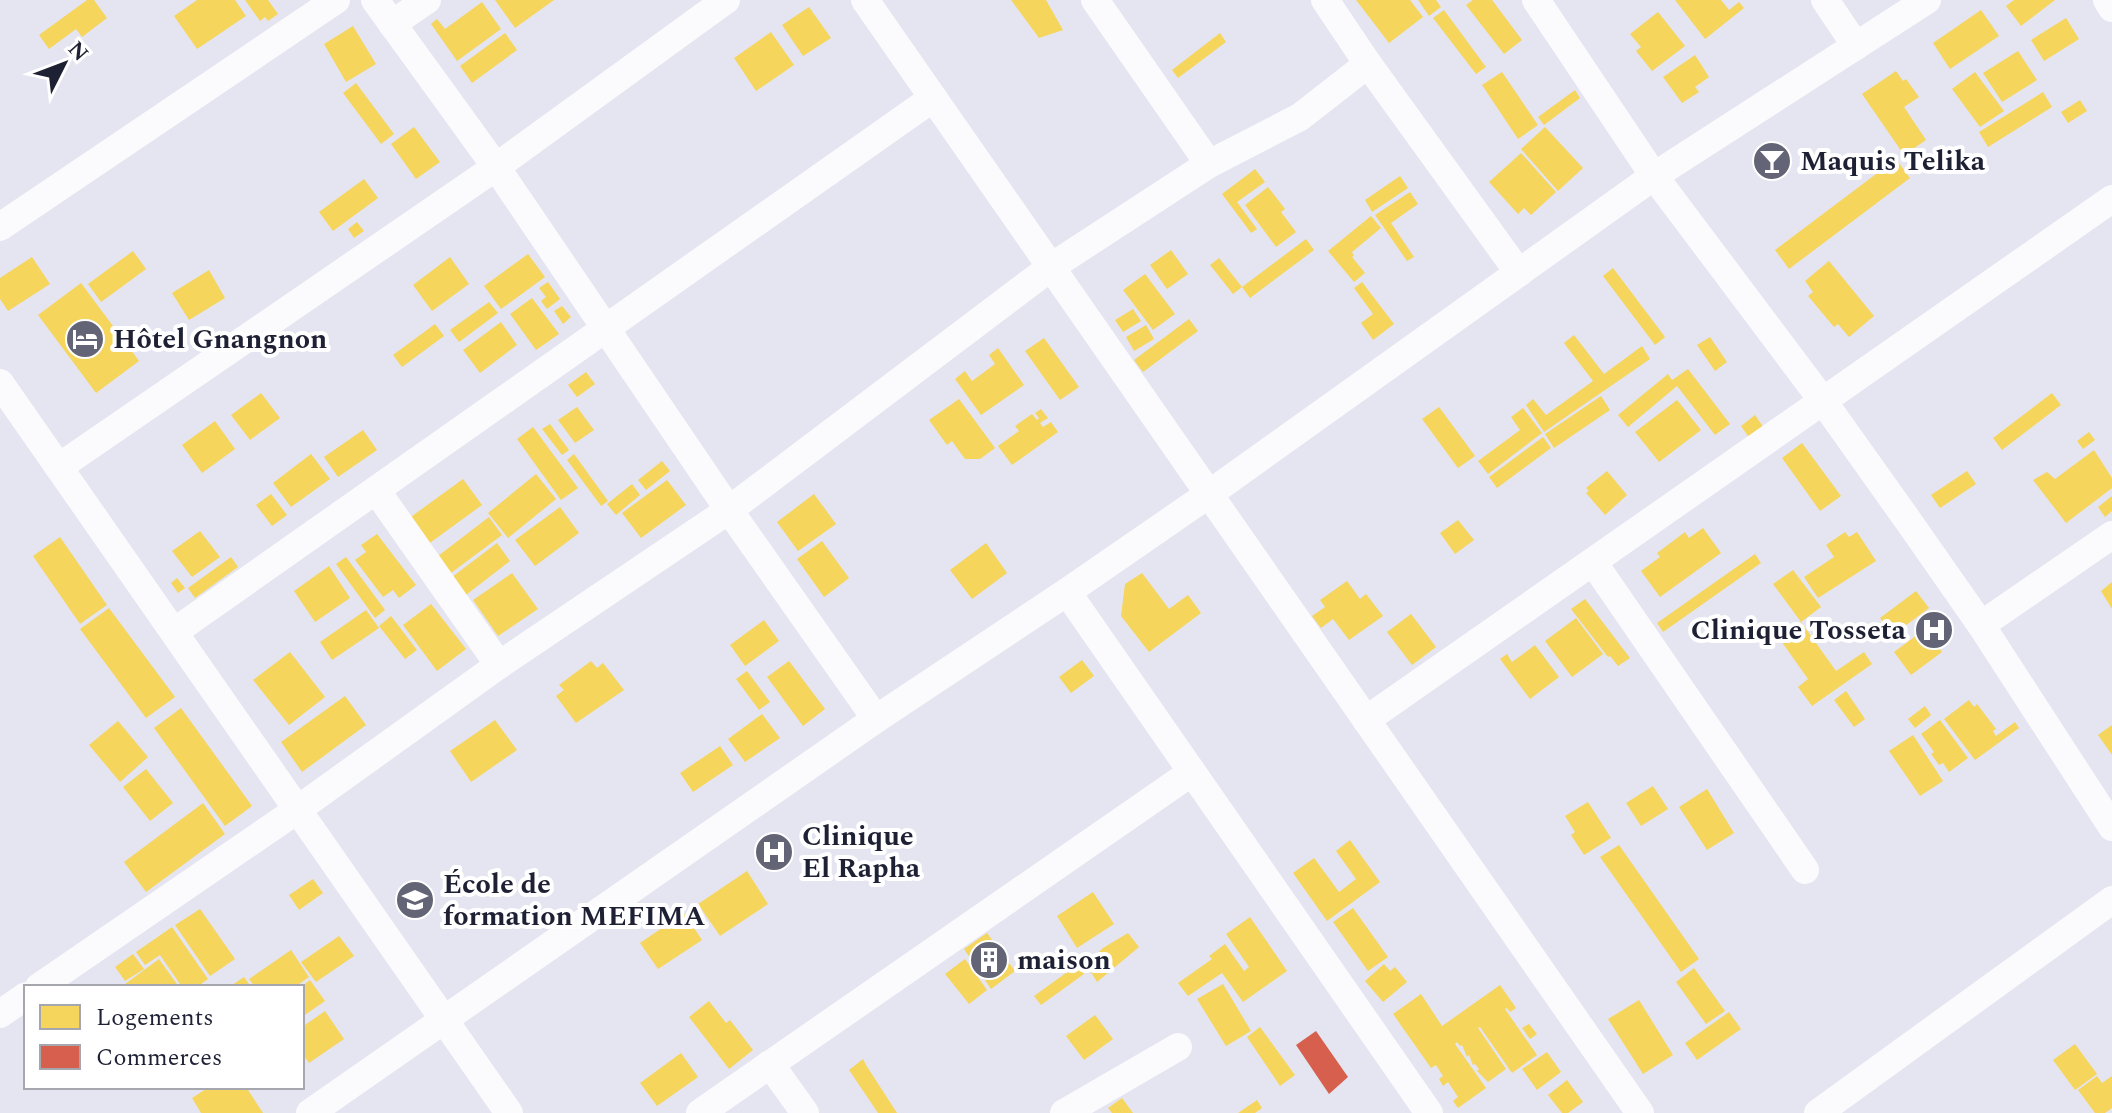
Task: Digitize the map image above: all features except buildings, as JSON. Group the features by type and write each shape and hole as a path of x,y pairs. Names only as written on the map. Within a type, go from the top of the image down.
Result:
{"street":[{"path":"0,227 336,0"},
{"path":"375,0 496,167 729,510 876,719"},
{"path":"392,24 427,0"},
{"path":"59,467 496,167 726,0"},
{"path":"865,0 1640,1113"},
{"path":"1095,0 1209,164"},
{"path":"1325,0 1519,273"},
{"path":"1536,0 1654,176 1823,401 1981,625 2112,827"},
{"path":"1825,0 1856,46"},
{"path":"310,1113 876,719 1209,494 1654,176 1927,0"},
{"path":"2107,0 2112,8"},
{"path":"42,985 297,810 499,665 729,510 1051,267 1209,164 1300,117 1368,64"},
{"path":"174,632 933,98"},
{"path":"1366,720 2112,199"},
{"path":"0,383 509,1113"},
{"path":"376,490 499,665"},
{"path":"1981,625 2112,535"},
{"path":"1593,562 1805,870"},
{"path":"1067,592 1429,1113"},
{"path":"700,1113 1192,772"},
{"path":"1818,1113 2112,900"},
{"path":"0,1014 24,997"},
{"path":"1064,1113 1178,1047"},
{"path":"770,1064 805,1113"}],"place":[{"name":"Maquis Telika","path":"1772,161"},
{"name":"Hôtel Gnangnon","path":"85,339"},
{"name":"Clinique Tosseta","path":"1934,630"},
{"name":"Clinique El Rapha","path":"774,852"},
{"name":"École de formation MEFIMA","path":"415,900"},
{"name":"maison","path":"989,960"}]}
